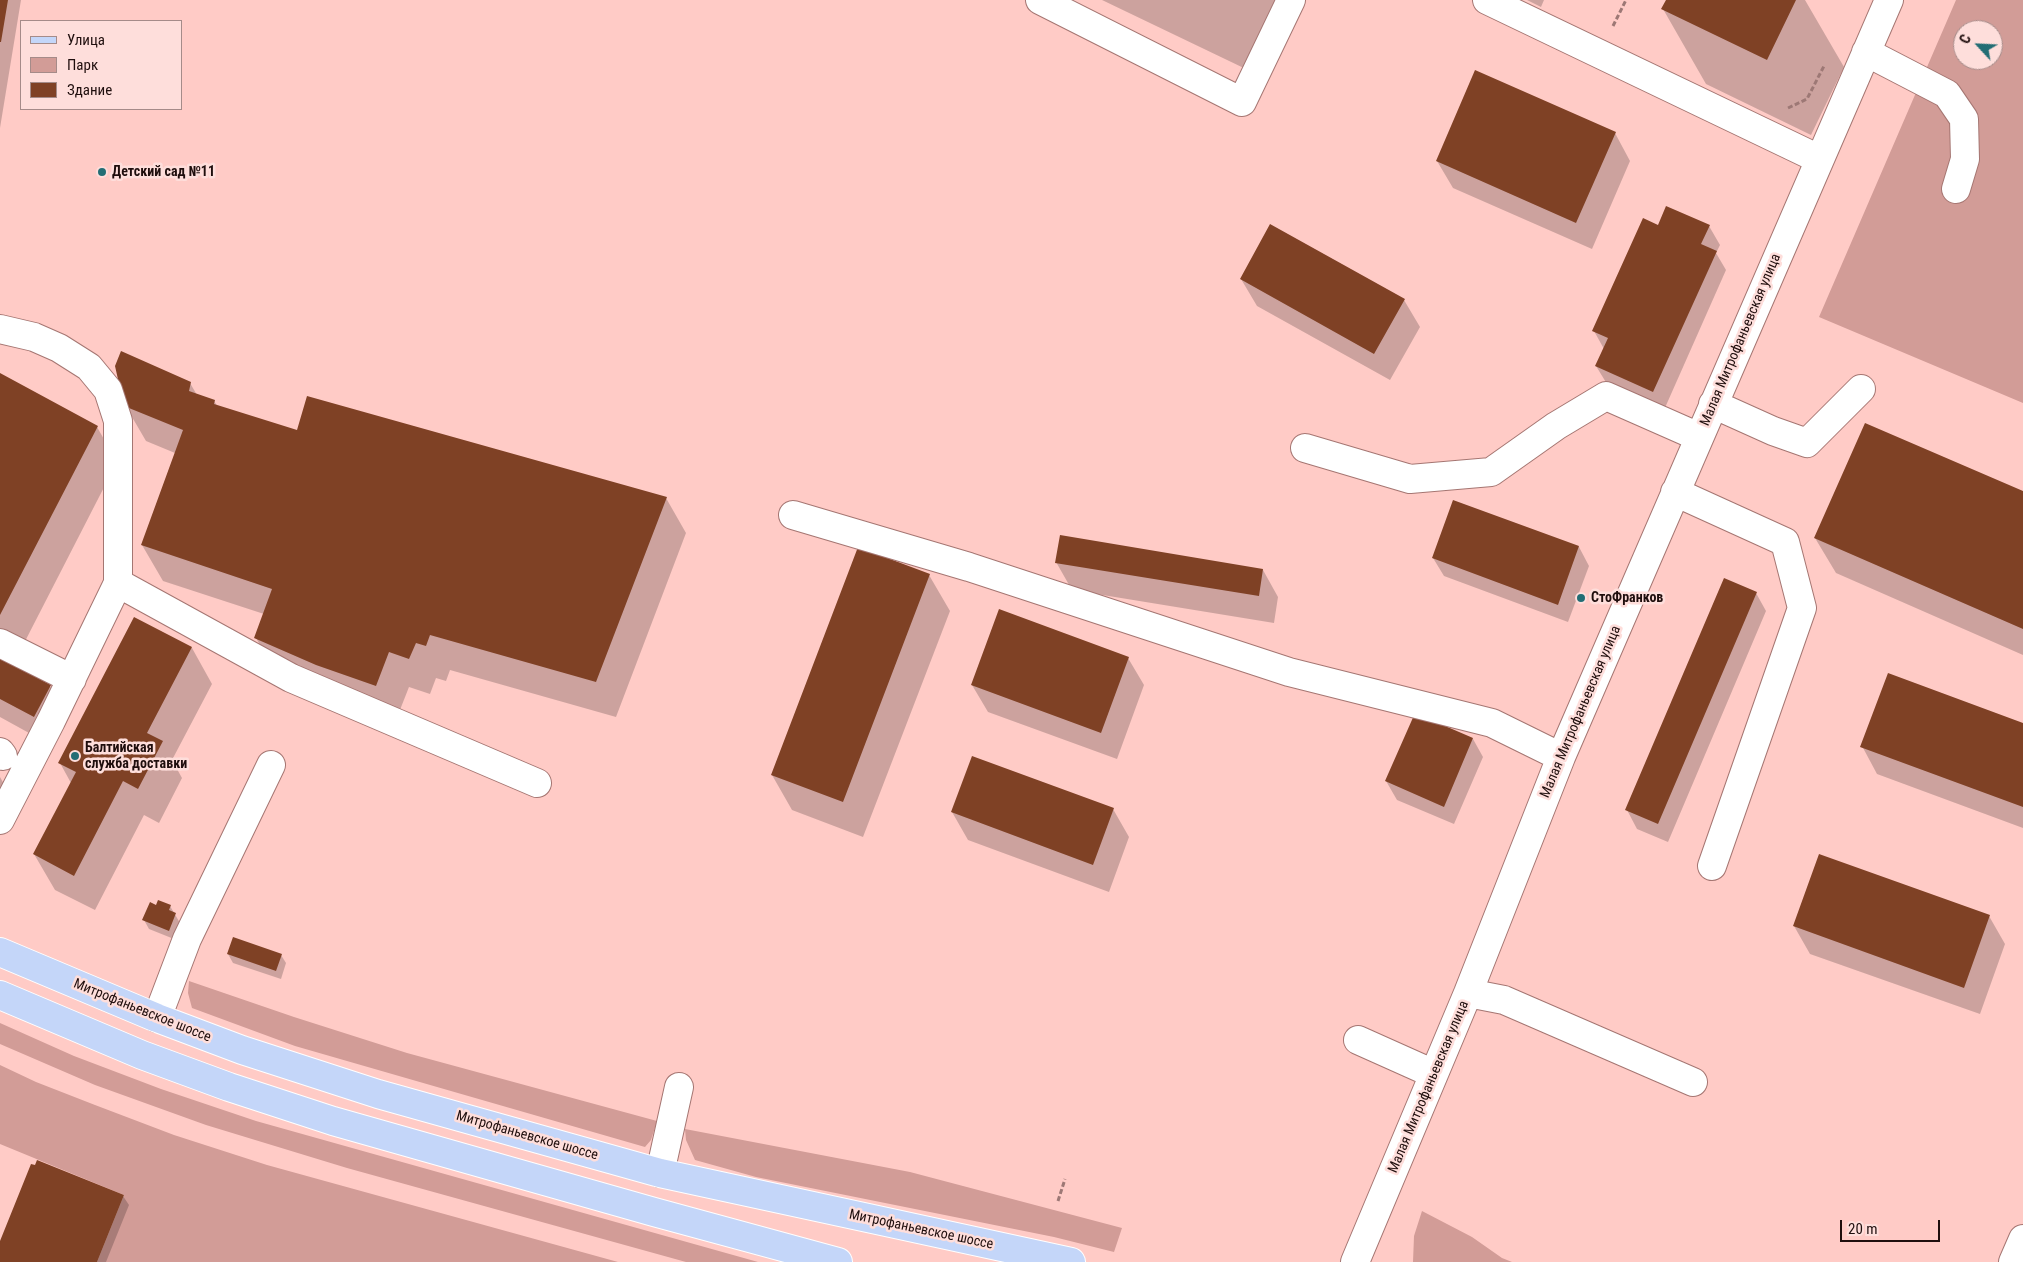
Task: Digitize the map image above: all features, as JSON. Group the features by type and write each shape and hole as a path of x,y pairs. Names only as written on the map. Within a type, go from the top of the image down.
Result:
{"main road":[{"name":"Митрофаньевское шоссе","path":"0,952 157,1018 242,1050 378,1094 660,1173 1071,1262"},
{"path":"0,995 142,1055 229,1087 333,1121 664,1215 838,1262"}],"street":[{"path":"1040,0 1242,102 1291,0"},
{"path":"1487,0 1819,159"},
{"name":"Малая Митрофаньевская улица","path":"1355,1262 1468,993 1561,756 1889,0"},
{"path":"1866,52 1948,94 1964,119 1965,159 1956,189"},
{"path":"0,329 34,337 59,348 89,367 108,390 118,421 118,583 72,679 0,820"},
{"path":"1713,404 1772,431 1807,442 1861,389"},
{"path":"1305,448 1410,479 1491,472 1556,426 1606,396 1699,437"},
{"path":"1675,492 1785,542 1802,608 1712,866"},
{"path":"793,515 969,567 1289,672 1492,723 1561,756"},
{"path":"118,583 291,678 537,783"},
{"path":"0,643 72,679"},
{"path":"157,1018 187,940 271,765"},
{"path":"1468,993 1504,1000 1693,1082"},
{"path":"1358,1040 1434,1074"},
{"path":"660,1173 679,1087"},
{"path":"2013,1262 2023,1239"}],"path":[{"path":"1782,108 1790,108 1807,100 1827,59"},
{"path":"1058,1201 1065,1179"}],"green space":[{"path":"1956,0 2023,0 2023,403 1819,317"},
{"path":"189,981 407,1053 657,1121 651,1140 645,1147 295,1046 192,1008 188,993"},
{"path":"0,1023 74,1056 161,1089 256,1121 758,1262 686,1262 347,1168 206,1125 95,1085 0,1044"},
{"path":"0,1065 36,1082 174,1135 267,1165 618,1262 97,1262 124,1195 0,1144"},
{"path":"685,1129 910,1172 1122,1228 1114,1252 1054,1237 756,1177 695,1160 686,1140"},
{"path":"1422,1211 1472,1237 1502,1258 1512,1262 1413,1262 1414,1236"}],"building":[{"path":"0,0 8,0 1,42 0,42"},
{"path":"1666,0 1796,0 1767,60 1661,9"},
{"path":"1475,70 1616,132 1576,223 1436,161"},
{"path":"1666,206 1710,225 1701,244 1717,251 1653,392 1595,366 1608,338 1592,331 1643,218 1658,225"},
{"path":"1270,224 1405,299 1374,354 1240,279"},
{"path":"121,351 191,382 189,391 215,400 214,404 297,430 307,396 667,497 596,682 430,635 426,646 416,643 409,659 389,652 376,686 316,665 254,638 272,589 141,545 183,430 124,406 115,366"},
{"path":"0,373 98,426 0,615"},
{"path":"1865,423 2023,491 2023,629 1814,538"},
{"path":"1453,500 1579,546 1558,605 1432,558"},
{"path":"1060,535 1263,569 1259,596 1055,563"},
{"path":"858,547 930,574 843,802 771,775"},
{"path":"1724,578 1757,592 1658,824 1625,810"},
{"path":"999,609 1129,657 1101,733 971,685"},
{"path":"134,617 192,647 147,733 163,741 138,789 123,781 74,876 33,854 76,772 58,763"},
{"path":"0,658 51,685 34,717 0,699"},
{"path":"1888,673 2023,723 2023,807 1860,747"},
{"path":"1415,713 1473,738 1444,807 1385,781"},
{"path":"972,756 1114,808 1093,865 951,812"},
{"path":"1819,854 1990,915 1964,988 1793,926"},
{"path":"158,900 171,905 169,910 176,913 169,931 142,920 150,902 156,905"},
{"path":"233,937 282,954 276,971 227,954"},
{"path":"37,1160 124,1195 97,1262 0,1262 0,1241 31,1164 35,1165"}],"place":[{"name":"Детский сад №11","path":"102,172"},
{"name":"СтоФранков","path":"1581,598"},
{"name":"Балтийская служба доставки","path":"75,756"}]}
